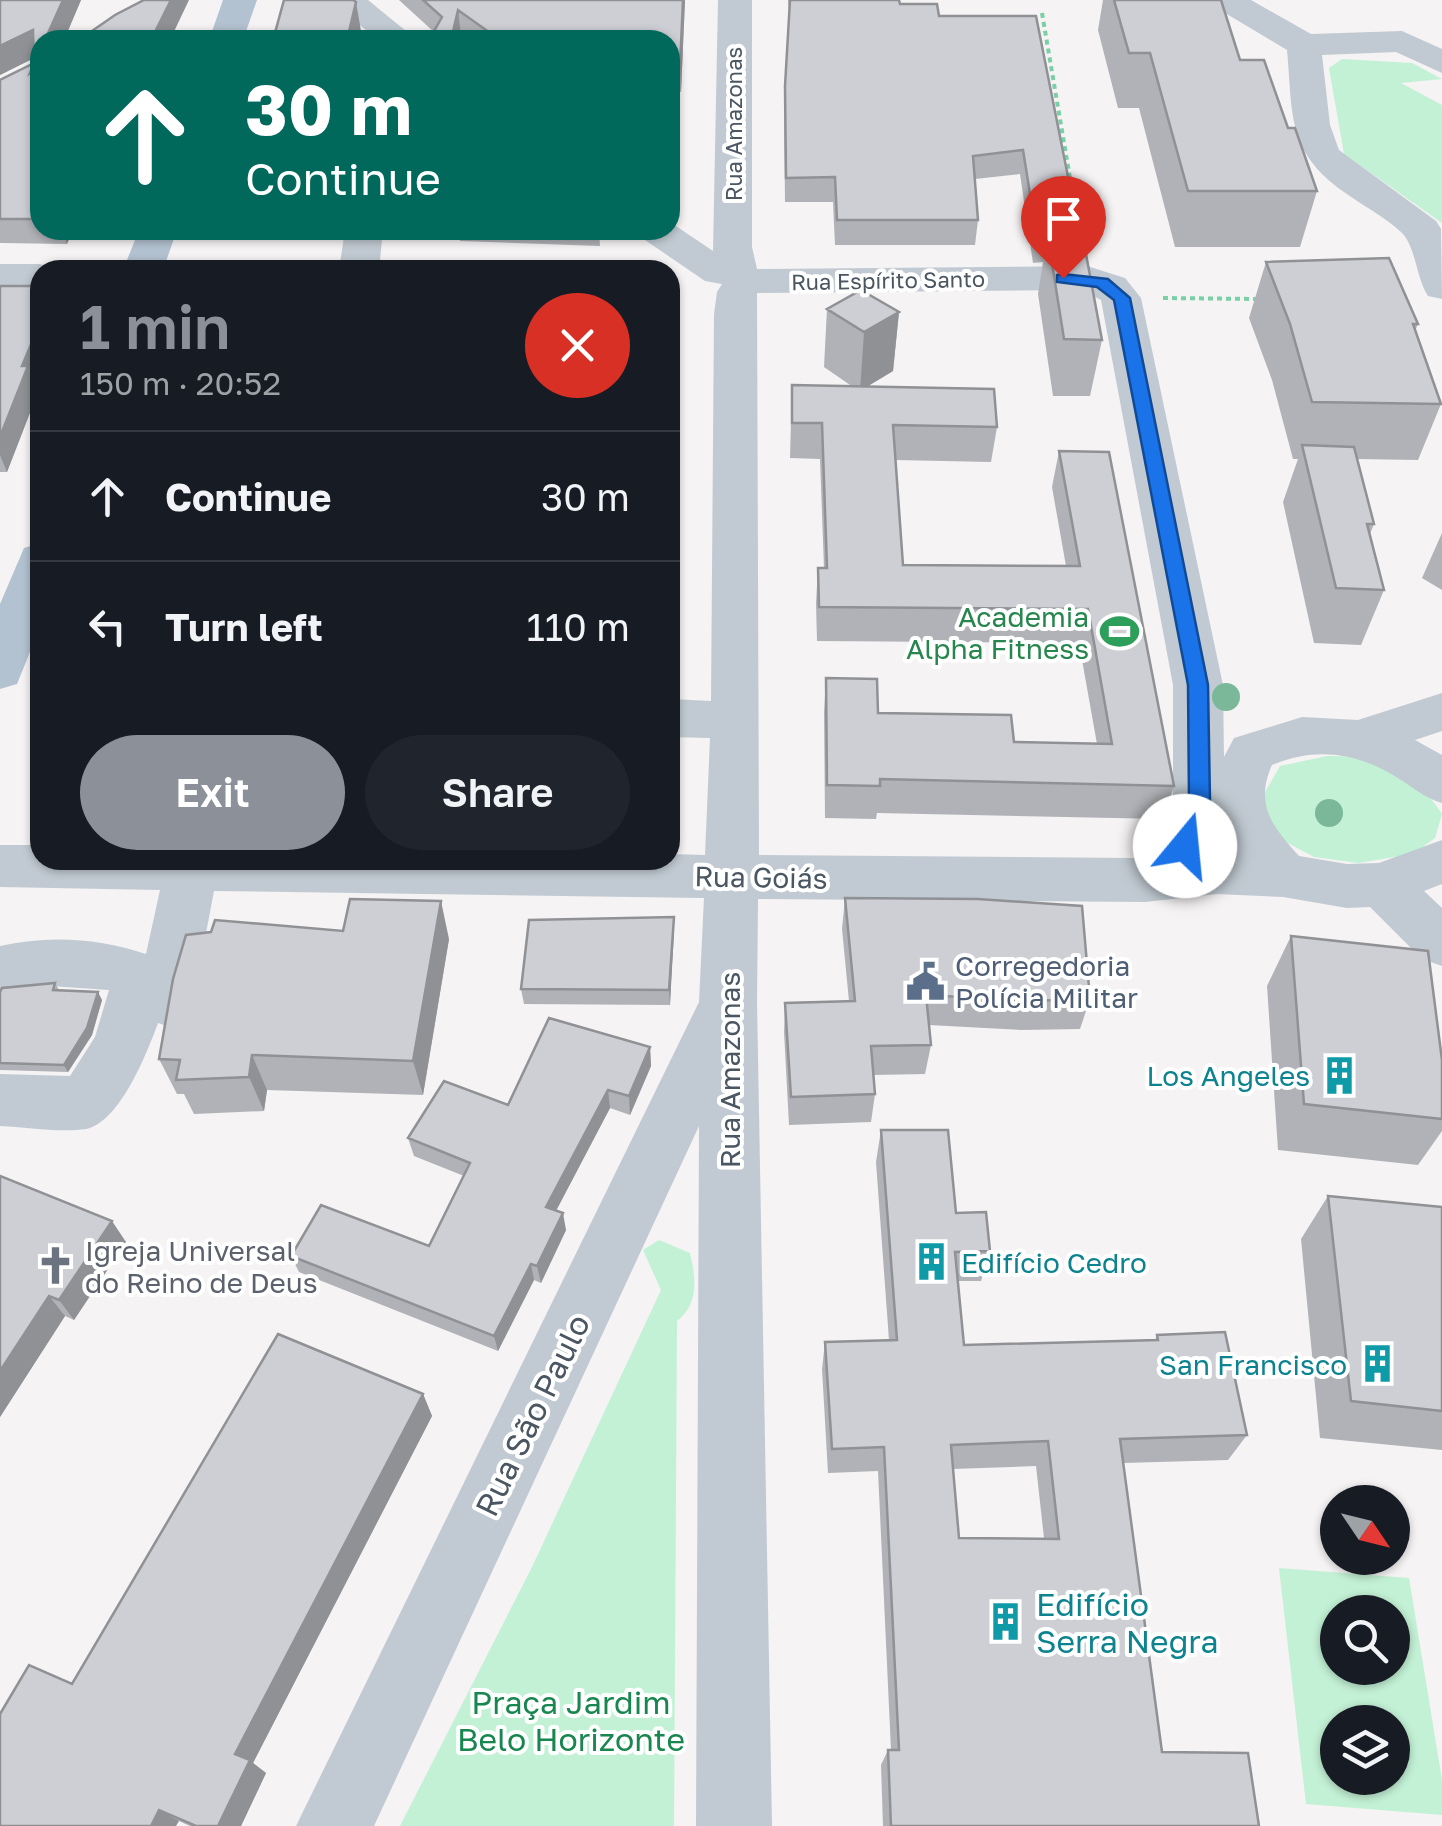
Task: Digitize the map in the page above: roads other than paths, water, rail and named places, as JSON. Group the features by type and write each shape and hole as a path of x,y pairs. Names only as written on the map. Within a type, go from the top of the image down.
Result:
{"main road":[{"path":"230,30 240,0"},
{"path":"0,671 30,587"}],"street":[{"path":"346,0 386,30"},
{"name":"Rua Amazonas","path":"734,0 730,280 736,720 728,1002 734,1826"},
{"path":"1227,0 1304,45 1400,27 1442,63"},
{"path":"1304,45 1312,125 1322,154 1340,172 1422,229 1442,287"},
{"path":"671,240 730,280"},
{"path":"0,276 30,276"},
{"name":"Rua Espírito Santo","path":"680,281 1104,288 1198,685"},
{"path":"1198,685 1236,715 1281,738"},
{"path":"1145,880 1185,846 1200,801 1198,685"},
{"path":"1282,875 1239,816 1234,794 1252,752 1281,738 1364,738 1442,712"},
{"path":"680,718 736,720"},
{"path":"1364,738 1417,762 1442,783"},
{"path":"1442,862 1382,885 1442,943"},
{"name":"Rua Goiás","path":"0,866 30,866"},
{"path":"164,1001 190,870"},
{"name":"Rua Goiás","path":"250,870 1145,880 1216,873 1282,875 1346,886 1382,885"},
{"path":"0,969 49,964 120,968 140,975 138,994 110,1069 85,1103 0,1100"},
{"name":"Rua São Paulo","path":"334,1826 728,1002"},
{"path":"628,1218 670,1202 692,1202 708,1208 729,1224"}],"place":[{"name":"Academia Alpha Fitness","path":"1119,632"},
{"name":"Corregedoria Polícia Militar","path":"925,981"},
{"name":"Los Angeles","path":"1340,1075"},
{"name":"Edifício Cedro","path":"931,1262"},
{"name":"Igreja Universal do Reino de Deus","path":"55,1266"},
{"name":"San Francisco","path":"1377,1364"},
{"name":"Edifício Serra Negra","path":"1006,1622"}],"park label":[{"name":"Praça Jardim Belo Horizonte","path":"571,1720"}]}
